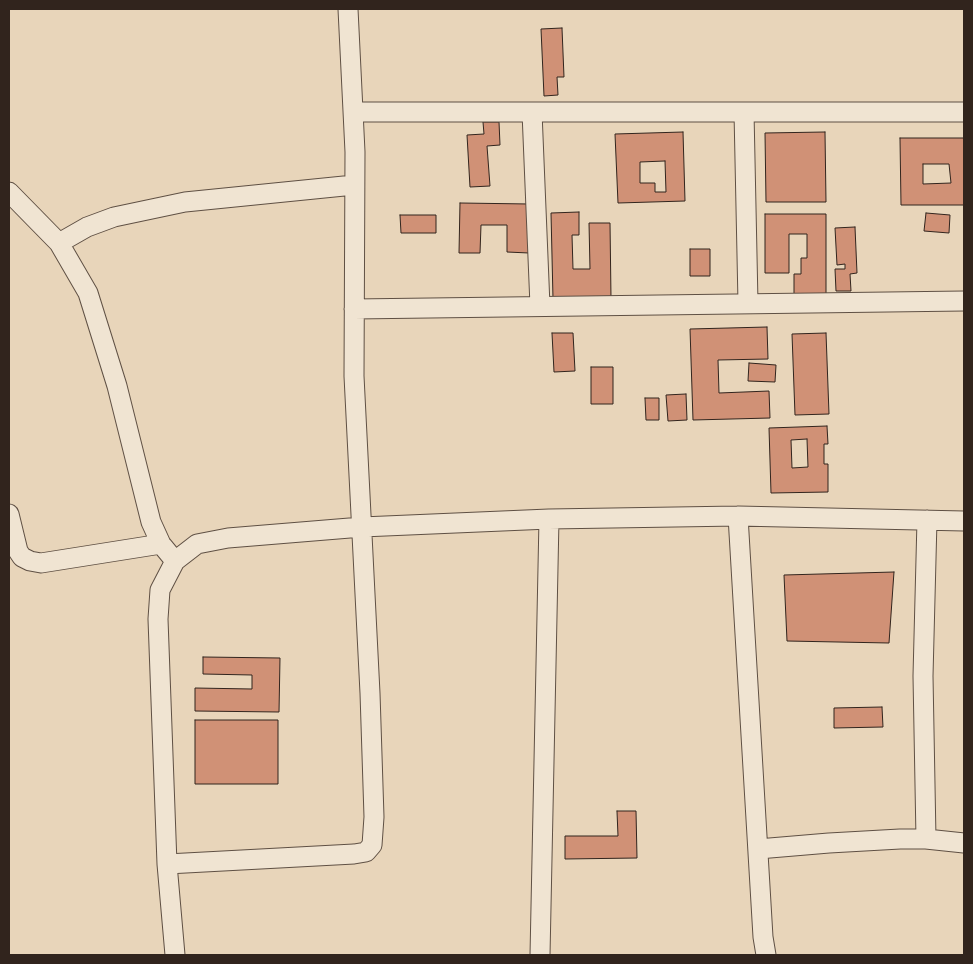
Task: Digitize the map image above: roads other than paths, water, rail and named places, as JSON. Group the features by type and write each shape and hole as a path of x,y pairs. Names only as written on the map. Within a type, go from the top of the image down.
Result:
{"street":[{"path":"166,864 354,854 366,852 372,845 374,817 371,712 354,376 355,152 348,9"},
{"path":"353,112 964,112"},
{"path":"532,112 540,306"},
{"path":"744,112 748,303"},
{"path":"59,243 87,227 114,217 185,202 354,185"},
{"path":"10,197 59,243 88,293 117,386 151,522 161,544 175,561"},
{"path":"354,309 964,301"},
{"path":"9,514 18,551 22,557 30,561 41,563 161,544"},
{"path":"738,516 763,937 766,955"},
{"path":"175,955 166,864 158,620 160,590 175,561 197,544 228,538 362,527 549,519 738,516 964,521"},
{"path":"540,955 549,519"},
{"path":"926,839 923,676 927,520"},
{"path":"758,849 829,842 926,839 964,843"}]}
